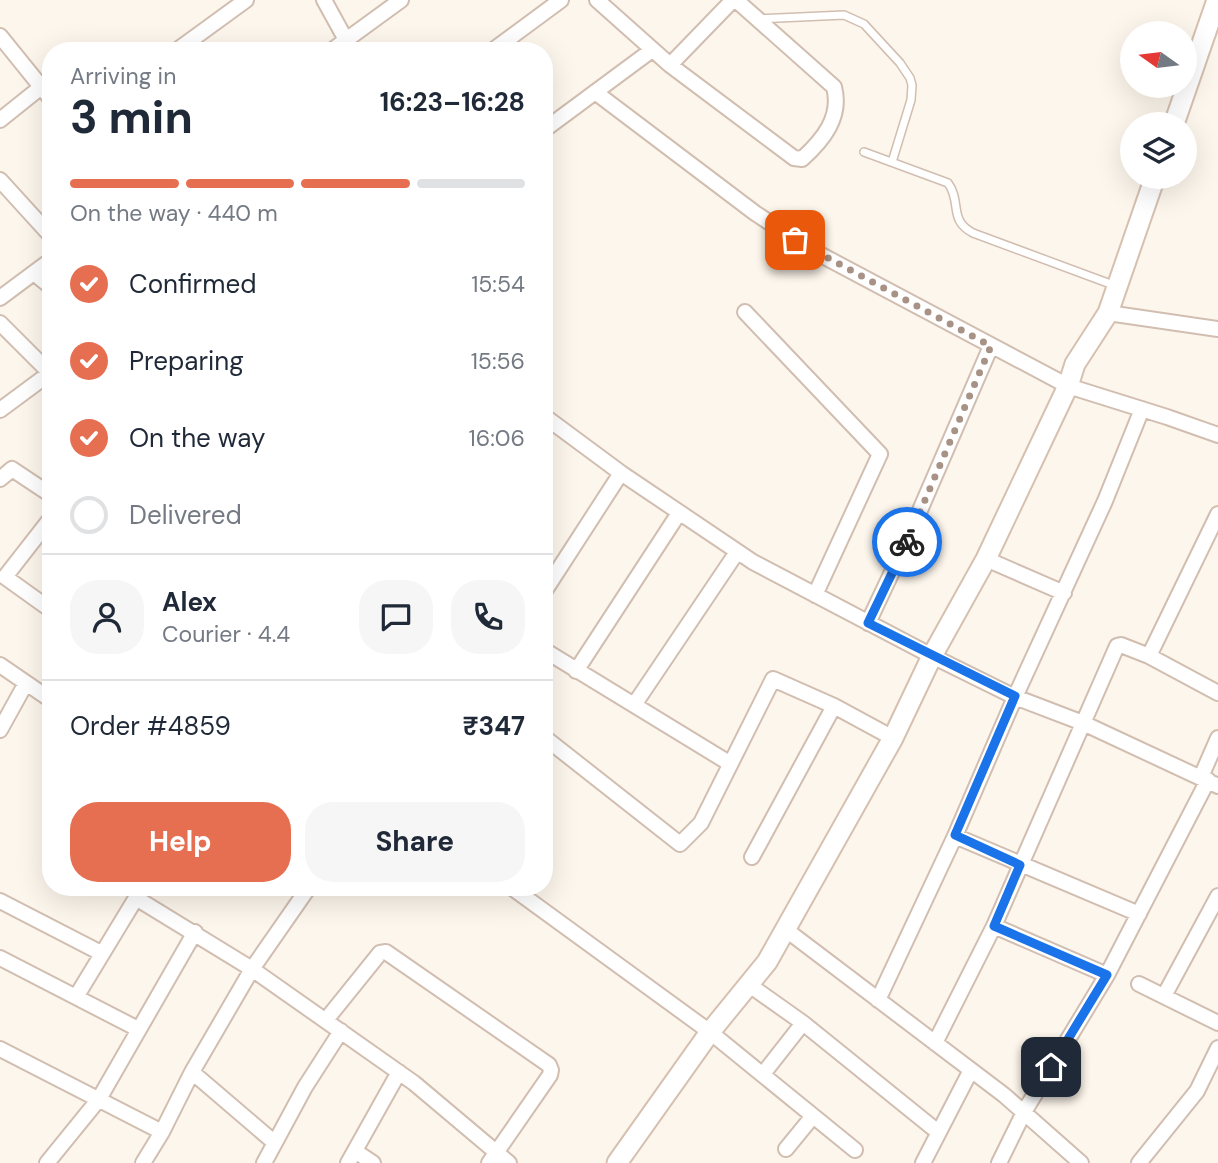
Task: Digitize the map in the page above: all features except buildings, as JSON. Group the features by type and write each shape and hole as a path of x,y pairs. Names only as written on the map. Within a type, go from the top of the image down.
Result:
{"street":[{"path":"188,42 246,0"},
{"path":"324,0 346,40"},
{"path":"343,42 401,0"},
{"path":"504,42 561,0"},
{"path":"597,0 670,65 794,158 802,159 835,118 837,106 831,84 734,0 670,65"},
{"path":"1178,112 1217,0"},
{"path":"0,36 40,88 0,120"},
{"path":"553,123 652,50"},
{"path":"595,92 782,232 1068,386 1142,408 1218,436"},
{"path":"0,180 42,226"},
{"path":"617,1163 710,1032 767,962 893,738 932,656 986,559 1068,386 1075,365 1108,313 1151,189"},
{"path":"0,298 42,266"},
{"path":"34,272 42,279"},
{"path":"745,312 881,455 816,595"},
{"path":"1108,313 1218,329"},
{"path":"0,323 42,366"},
{"path":"868,623 991,346"},
{"path":"0,410 42,380"},
{"path":"878,1000 1105,502 1142,408"},
{"path":"553,423 737,552 932,656 1015,696 1083,723 1209,781"},
{"path":"0,479 12,468 42,489"},
{"path":"553,577 621,473"},
{"path":"576,671 680,513"},
{"path":"1149,656 1218,514"},
{"path":"42,530 5,577 42,604"},
{"path":"634,705 737,552"},
{"path":"986,559 1064,593"},
{"path":"935,1043 994,926 1117,646 1121,645 1149,656 1218,693"},
{"path":"553,656 729,763"},
{"path":"0,665 42,694"},
{"path":"553,749 679,844 701,823 773,679 834,706 893,738"},
{"path":"0,730 26,683"},
{"path":"752,857 834,706"},
{"path":"999,1163 1024,1112 1107,975 1209,781 1218,738"},
{"path":"955,835 1139,914"},
{"path":"143,1163 252,969 303,896"},
{"path":"523,896 710,1032 855,1150"},
{"path":"1164,996 1218,896"},
{"path":"76,998 136,898 195,932 326,1020 399,1072 493,1158 509,1163"},
{"path":"0,901 101,953"},
{"path":"994,926 1107,975"},
{"path":"785,929 1024,1112 1077,1161"},
{"path":"47,1163 99,1099 195,932"},
{"path":"326,1020 380,953 386,952 549,1065 550,1075 493,1158"},
{"path":"0,958 138,1029"},
{"path":"748,984 803,1023 938,1132"},
{"path":"1139,984 1218,1023"},
{"path":"763,1074 803,1023"},
{"path":"264,1163 305,1087 341,1031"},
{"path":"1139,1163 1197,1091 1218,1048"},
{"path":"0,1049 162,1132"},
{"path":"923,1163 971,1070"},
{"path":"192,1072 275,1143"},
{"path":"373,1163 351,1157 399,1072"},
{"path":"786,1149 813,1116"}],"lane":[{"path":"758,19 844,15 864,24 900,63 912,85 911,100 892,162"},
{"path":"864,152 948,183 954,194 956,215 965,229 1117,287"}],"way so far":[{"path":"795,240 991,346 907,542"}],"route":[{"path":"907,542 868,623 1015,696 955,835 1020,865 994,926 1107,975 1051,1067"}]}
